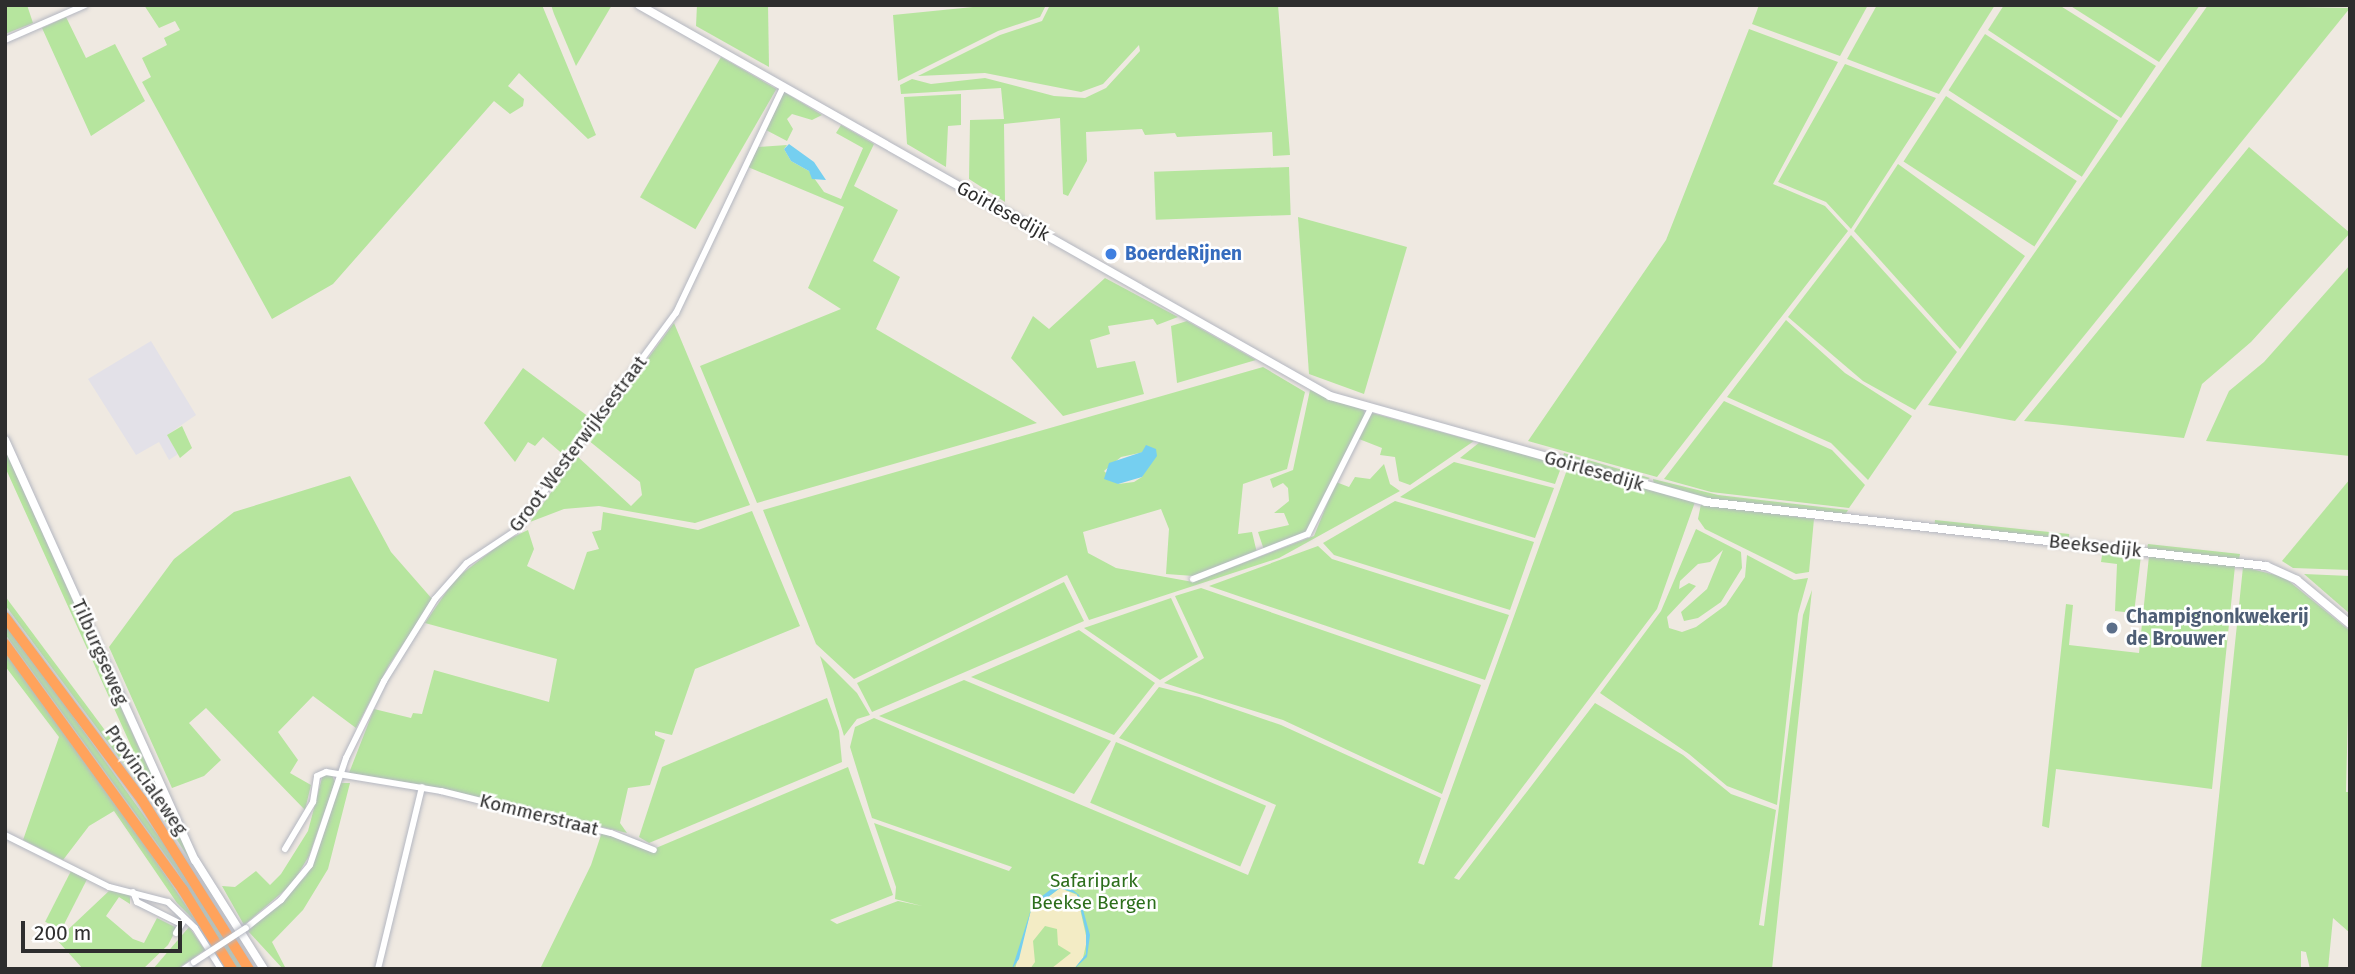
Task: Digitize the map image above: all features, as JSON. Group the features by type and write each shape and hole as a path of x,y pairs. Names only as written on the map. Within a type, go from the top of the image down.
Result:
{"highway":[{"name":"Provincialeweg","path":"5,617 142,800 249,969"},
{"name":"Provincialeweg","path":"5,644 175,879 232,969"}],"street":[{"path":"5,40 85,5"},
{"name":"Goirlesedijk","path":"639,5 1309,387 1371,408 1706,502 1821,515"},
{"name":"Groot Westerwijksestraat","path":"184,969 246,928 281,900 310,864 340,774 384,681 435,599 467,563 515,531 676,313 783,88"},
{"path":"1194,579 1308,534 1371,408"},
{"name":"Tilburgseweg","path":"5,440 195,860 264,969"},
{"name":"Beeksedijk","path":"1821,515 2266,566 2297,580 2350,624"},
{"path":"285,849 313,802 317,776 326,772 340,774"},
{"name":"Kommerstraat","path":"340,774 422,787 589,827 654,850"},
{"path":"378,969 422,787"},
{"path":"5,835 99,883 157,897 186,917 221,969"},
{"path":"133,892 136,902 181,925"},
{"path":"176,933 186,917"}],"shaded area":[{"path":"151,341 196,415 167,435 178,454 169,460 159,442 136,455 88,379"}],"green space":[{"path":"5,5 27,5 33,23 5,34"},
{"path":"144,5 542,5 596,135 588,139 519,73 508,86 524,99 523,106 510,114 494,101 333,284 272,319 142,82 151,77 142,58 167,45 164,38 180,30 175,21 159,28"},
{"path":"551,5 612,5 576,66 554,14"},
{"path":"697,5 768,5 769,67 696,26"},
{"path":"993,5 1046,5 1040,17 998,31 898,81 893,15"},
{"path":"1050,5 1278,5 1290,155 1273,156 1272,132 1177,137 1175,133 1145,135 1142,129 1086,132 1087,161 1068,196 1063,194 1060,118 1004,124 1005,202 969,179 970,120 1004,119 1001,88 901,94 900,85 912,79 931,84 985,78 1054,96 1085,98 1106,88 1140,51 1139,45 1103,84 1081,92 985,73 918,76 1000,35 1042,21"},
{"path":"1759,5 1868,5 1840,56 1752,24"},
{"path":"1877,5 1995,5 1939,94 1847,59"},
{"path":"2004,5 2059,5 2156,66 2121,118 1988,30"},
{"path":"2069,5 2200,5 2159,62"},
{"path":"2208,5 2350,8 2015,421 1928,405"},
{"path":"66,17 86,58 115,44 145,101 91,136 42,28"},
{"path":"1749,29 1838,62 1773,184 1825,206 1848,231 1657,477 1528,441 1666,240"},
{"path":"1985,34 2118,121 2082,177 1949,90"},
{"path":"721,57 776,89 695,229 640,197"},
{"path":"1845,64 1936,98 1851,229 1826,202 1778,182"},
{"path":"784,92 822,115 812,120 792,114 787,119 793,129 787,141 766,130"},
{"path":"961,94 961,125 948,126 946,167 907,144 904,97"},
{"path":"1946,96 2077,181 2034,246 1904,161"},
{"path":"841,125 874,144 854,186 898,210 873,261 900,277 876,329 1037,423 757,503 700,366 841,309 808,288 844,207 748,167 758,147 787,145 784,149 791,161 809,171 824,192 841,199 863,148 836,133"},
{"path":"2249,147 2350,233 2251,342 2202,384 2184,438 2024,421"},
{"path":"1898,164 2025,256 1960,349 1854,231"},
{"path":"1289,167 1291,215 1156,220 1154,172"},
{"path":"1298,217 1407,247 1364,394 1309,374"},
{"path":"1851,235 1957,352 1915,410 1863,381 1788,317"},
{"path":"2350,265 2350,456 2206,441 2229,391 2264,362"},
{"path":"1105,278 1178,317 1157,325 1153,319 1108,326 1110,334 1090,340 1097,368 1135,361 1144,394 1063,416 1011,358 1033,316 1049,329"},
{"path":"1786,320 1845,373 1912,416 1868,480 1831,443 1727,397"},
{"path":"1187,321 1256,360 1177,383 1171,326"},
{"path":"674,323 750,505 695,523 599,506 564,509 530,522 577,456 631,506 642,495 640,482 588,440"},
{"path":"1263,367 1305,392 1287,469 1243,484 1238,534 1252,532 1257,553 1194,576 1166,574 1169,529 1161,509 1083,532 1088,553 1116,568 1193,582 1314,536 1336,482 1349,487 1355,477 1370,479 1384,464 1390,484 1400,491 1279,558 1089,620 1067,575 854,679 816,644 763,510","holes":["1153,450 1142,477 1134,482 1118,484 1104,471 1121,457"]},
{"path":"523,368 593,420 566,457 543,437 535,446 528,442 515,462 484,423"},
{"path":"1310,390 1364,410 1365,416 1308,533 1264,550 1258,532 1289,525 1284,513 1274,513 1289,501 1288,488 1283,483 1273,488 1270,479 1293,470"},
{"path":"1724,401 1832,450 1865,485 1849,508 1711,492 1664,479"},
{"path":"1372,413 1474,441 1410,485 1399,481 1395,457 1380,455 1382,448 1359,439"},
{"path":"182,426 192,448 180,458 167,435"},
{"path":"1480,442 1562,465 1555,484 1460,458"},
{"path":"5,450 145,761 216,901 165,821 5,467"},
{"path":"1564,453 1650,478 1643,482 1562,459"},
{"path":"1454,462 1554,488 1535,538 1400,497"},
{"name":"Safaripark Beekse Bergen","path":"1568,467 1695,502 1657,609 1454,878 1459,880 1595,703 1683,755 1731,794 1776,810 1759,925 1764,926 1803,615 1812,590 1772,969 540,969 591,865 602,832 656,848 848,767 893,895 830,920 837,924 898,901 922,906 895,899 896,887 874,823 1009,871 1012,867 872,818 850,747 855,727 874,718 1248,875 1276,805 1119,738 1159,687 1199,697 1281,725 1441,798 1418,863 1424,865"},
{"path":"350,476 391,552 433,600 389,665 356,728 313,696 278,732 298,760 290,773 311,785 305,810 206,708 189,723 221,760 204,776 172,788 109,647 174,559 234,512"},
{"path":"1653,479 1718,495 1848,510 1845,515 1713,500 1654,485"},
{"path":"2350,479 2350,570 2293,568 2282,561"},
{"path":"1395,501 1534,542 1510,610 1334,555 1323,543"},
{"path":"1701,504 1814,519 1809,572 1796,574 1705,529 1698,519"},
{"path":"752,511 800,626 695,669 672,735 655,731 655,735 665,740 650,785 628,788 620,823 627,833 455,792 349,773 374,709 411,718 413,713 422,714 434,670 549,702 557,659 425,623 455,579 503,542 528,530 534,549 527,566 574,590 587,552 599,549 592,532 601,530 603,512 698,530"},
{"path":"1935,520 2069,534 2069,539 1934,525"},
{"path":"1696,529 1741,552 1742,568 1721,602 1698,618 1684,621 1681,612 1707,589 1723,550 1710,562 1698,564 1680,581 1679,589 1689,583 1696,586 1667,617 1669,628 1682,632 1696,627 1726,605 1745,577 1747,555 1794,580 1808,578 1798,614 1777,805 1727,786 1689,754 1600,693 1661,611"},
{"path":"2148,544 2240,554 2239,560 2147,549"},
{"path":"1318,546 1332,559 1509,615 1485,680 1209,586"},
{"path":"2103,549 2141,556 2134,613 2115,611 2117,564 2101,562"},
{"path":"2149,556 2235,566 2212,789 2056,769 2049,828 2042,826 2066,604 2073,605 2069,645 2139,653"},
{"path":"2243,567 2284,577 2350,631 2346,792 2350,792 2350,933 2333,918 2328,969 2310,969 2306,952 2301,951 2301,969 2201,968"},
{"path":"2304,574 2350,576 2350,614"},
{"path":"1064,582 1084,621 872,712 857,683"},
{"path":"1201,588 1481,685 1442,794 1283,720 1164,683 1204,658 1175,596"},
{"path":"5,596 107,733 153,803 5,605"},
{"path":"1171,598 1198,657 1160,680 1084,628"},
{"path":"5,621 182,869 243,969 236,969 177,871 5,634"},
{"path":"1079,630 1155,683 1114,735 971,677"},
{"path":"5,652 199,925 177,903 114,811 89,826 63,860 23,840 59,737 5,666"},
{"path":"820,656 857,693 870,715 857,719 844,736"},
{"path":"964,680 1111,741 1074,794 879,716"},
{"path":"827,698 839,731 842,762 649,843 639,837 662,767"},
{"path":"1116,742 1266,806 1240,866 1090,803"},
{"path":"323,774 332,775 335,782 309,856 292,884 244,925 222,886 235,887 256,871 270,885 281,874 308,831"},
{"path":"341,783 350,783 328,869 303,910 272,942 286,969 283,969 248,931 306,876"},
{"path":"71,871 87,879 61,930 45,922"},
{"path":"110,890 130,895 130,904 119,897 106,916 133,939 144,943 157,918 177,928 168,945 143,969 83,969 57,940"},
{"path":"189,927 205,950 177,969 153,969"}],"sand":[{"path":"1060,888 1077,895 1087,940 1083,958 1074,969 1038,969 1052,968 1071,953 1058,945 1057,929 1045,926 1033,941 1035,962 1030,969 1015,969 1031,910"}],"water":[{"path":"789,144 814,162 826,180 812,179 809,171 791,161 784,149"},
{"path":"1146,445 1156,449 1157,456 1142,477 1118,484 1104,479 1109,463 1142,452"},
{"path":"1067,885 1079,895 1090,935 1087,957 1074,969 1086,954 1086,932 1077,894 1060,888 1031,910 1019,959 1012,969 1033,903 1050,890"}],"place":[{"name":"BoerdeRijnen","path":"1111,254"},
{"name":"Champignonkwekerij de Brouwer","path":"2112,628"}]}
